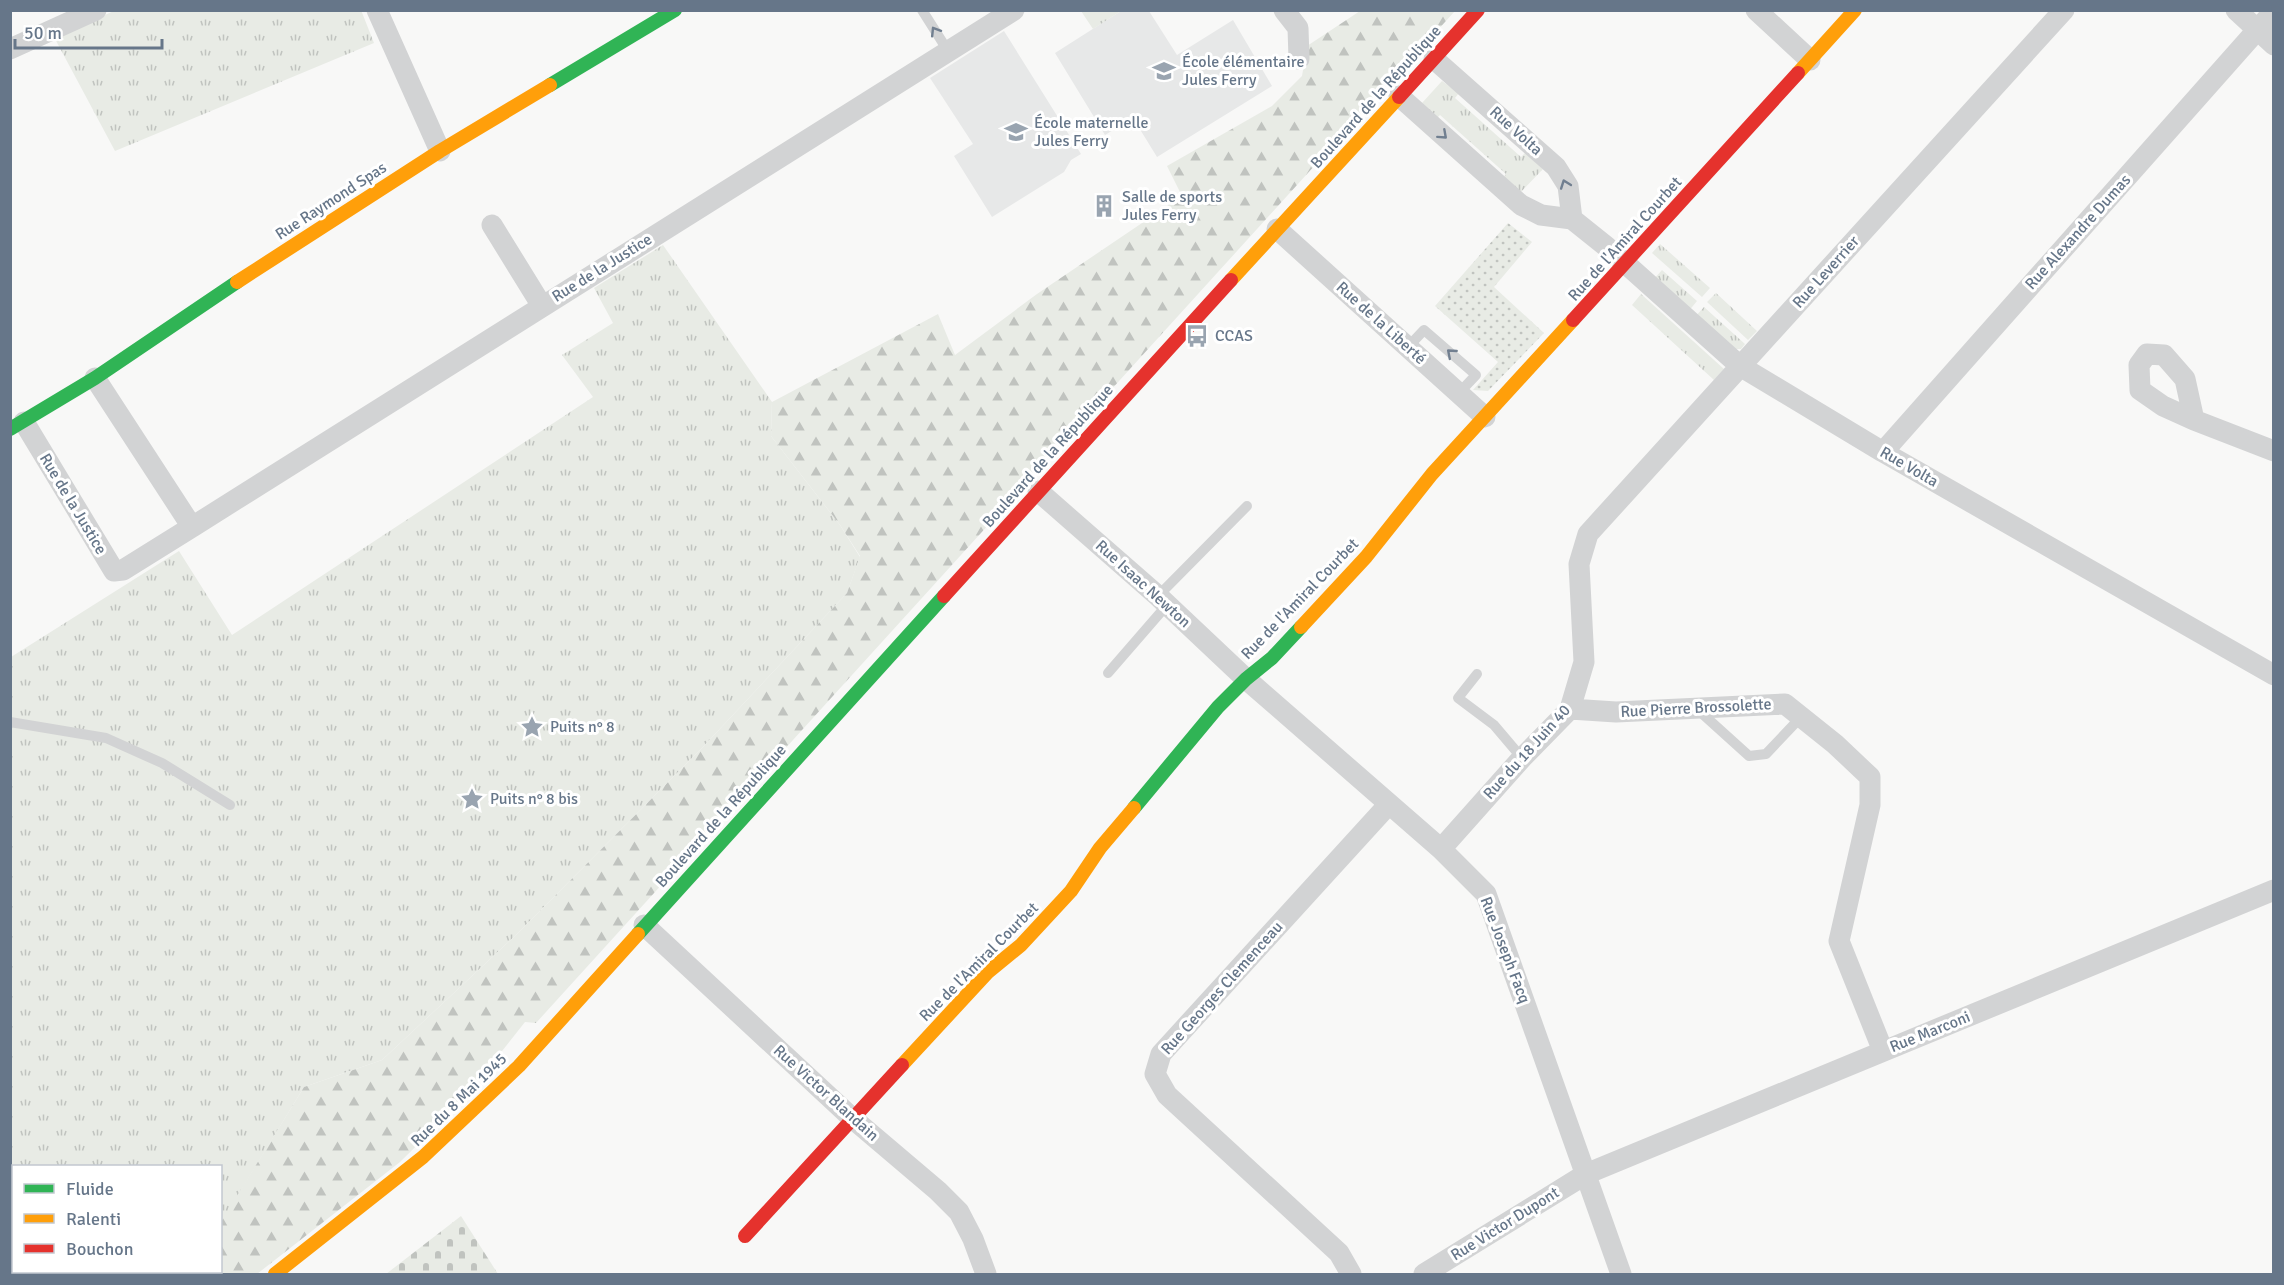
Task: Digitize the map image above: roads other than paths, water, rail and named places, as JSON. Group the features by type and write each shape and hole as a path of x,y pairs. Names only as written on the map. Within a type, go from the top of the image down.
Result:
{"street":[{"path":"10,49 96,10"},
{"path":"377,10 440,151"},
{"name":"Rue Raymond Spas","path":"17,426 95,378 268,261 440,151 675,10"},
{"name":"Rue de la Justice","path":"17,426 114,571 123,570 1014,10"},
{"path":"1284,10 1298,28 1299,58"},
{"name":"Boulevard de la République","path":"644,925 1478,10"},
{"path":"1756,10 1810,60"},
{"name":"Rue de l'Amiral Courbet","path":"745,1236 988,972 1021,945 1071,891 1100,848 1218,707 1246,679 1272,658 1365,556 1432,474 1855,10"},
{"name":"Rue Leverrier","path":"1588,534 2064,10"},
{"path":"2236,10 2274,45"},
{"name":"Rue Alexandre Dumas","path":"1883,453 2274,11"},
{"name":"Rue Volta","path":"1434,59 1556,167 1568,186 1572,219 1740,366 1883,453 2274,675"},
{"path":"1399,96 1521,205 1541,215 1572,219"},
{"path":"492,225 542,306"},
{"name":"Rue de la Liberté","path":"1277,229 1485,417"},
{"path":"95,378 192,527"},
{"path":"2194,420 2274,451"},
{"name":"Rue Isaac Newton","path":"1038,491 1163,600 1246,679"},
{"name":"Rue du 18 Juin 40","path":"1441,849 1522,758 1570,709 1584,662 1579,564 1588,534"},
{"name":"Rue Joseph Facq","path":"1246,679 1441,849 1486,894 1621,1275"},
{"name":"Rue Pierre Brossolette","path":"1570,709 1616,712 1785,704 1835,744 1870,777 1870,805 1839,940 1883,1051"},
{"name":"Rue Georges Clemenceau","path":"1351,1275 1339,1253 1167,1095 1155,1074 1161,1054 1389,804"},
{"name":"Rue Marconi","path":"1586,1174 2274,890"},
{"name":"Rue Victor Blandain","path":"644,925 852,1118 938,1191 959,1212 974,1239 986,1275"},
{"name":"Rue du 8 Mai 1945","path":"275,1275 423,1157 455,1128 519,1066 644,925"},
{"name":"Rue Victor Dupont","path":"1424,1275 1586,1174"}],"lane":[{"path":"922,10 948,51"},
{"path":"1108,674 1132,648 1163,600 1247,506"},
{"path":"1477,674 1458,698 1494,725 1522,758"},
{"path":"1696,708 1749,756 1766,754 1801,717"},
{"path":"10,722 106,738 162,763 230,806"}],"place":[{"name":"École élémentaire Jules Ferry","path":"1164,71"},
{"name":"École maternelle Jules Ferry","path":"1016,132"},
{"name":"Salle de sports Jules Ferry","path":"1104,206"},
{"name":"CCAS","path":"1197,336"},
{"name":"Puits n° 8","path":"532,727"},
{"name":"Puits n° 8 bis","path":"472,799"}]}
